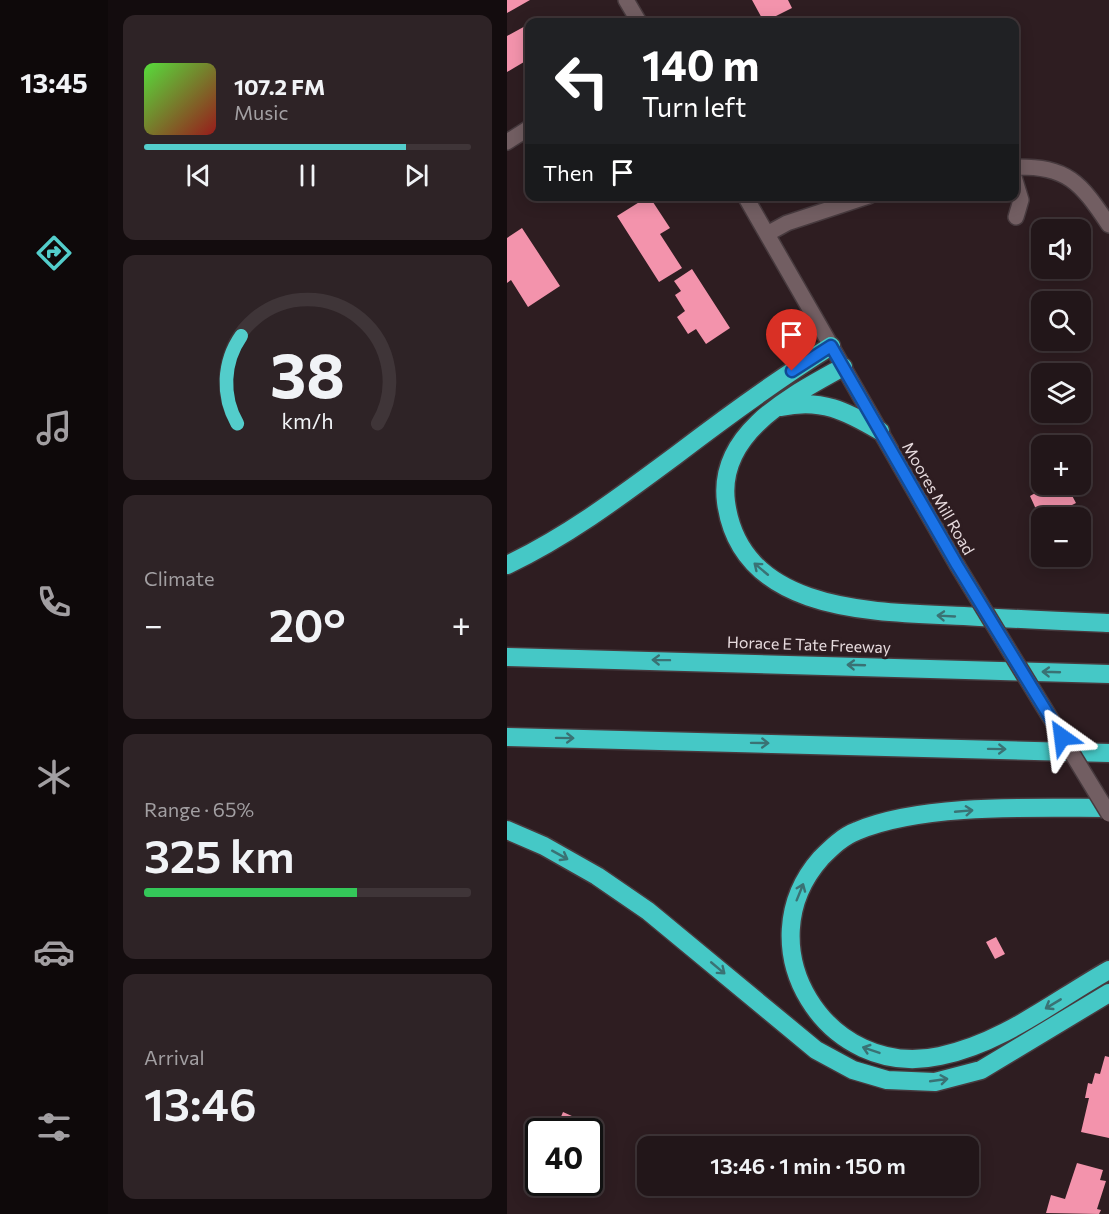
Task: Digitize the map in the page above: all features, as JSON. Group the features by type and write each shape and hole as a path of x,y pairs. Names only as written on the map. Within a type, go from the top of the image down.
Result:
{"highway":[{"path":"507,565 541,548 599,512 756,395 831,346"},
{"path":"843,367 770,410 752,428 740,446 730,469 725,495 728,518 738,541 753,563 773,579 797,593 851,609 1109,623"},
{"path":"770,410 796,404 823,404 852,415 880,431"},
{"name":"Horace E Tate Freeway","path":"507,657 829,664 1109,674"},
{"path":"507,736 1109,753"},
{"path":"1107,970 987,1041 938,1057 903,1058 875,1052 852,1042 818,1016 798,979 792,955 791,932 798,898 813,867 831,847 855,831 887,820 922,815 1027,808 1109,808"},
{"path":"507,830 544,846 597,876 648,911 816,1050 853,1070 887,1080 911,1082 959,1077 981,1070 1106,995"}],"street":[{"path":"626,0 637,18"},
{"path":"507,142 525,131"},
{"path":"1019,167 1054,169 1085,189 1109,225"},
{"path":"1016,217 1021,200 1019,193"},
{"name":"Moores Mill Road","path":"752,201 767,234 957,565 1109,814"},
{"path":"767,234 787,223 854,201"}],"building":[{"path":"507,0 530,0 507,13"},
{"path":"752,0 788,0 792,8 772,18 762,18"},
{"path":"525,26 525,61 507,72 507,36"},
{"path":"641,201 652,201 670,228 660,234 682,268 659,282 617,216"},
{"path":"522,228 560,286 528,307 511,280 507,283 507,238"},
{"path":"692,269 730,328 706,344 696,329 688,334 677,317 685,311 675,295 681,291 674,281"},
{"path":"1072,495 1076,503 1071,507 1035,507 1030,496"},
{"path":"996,937 1005,954 995,959 986,942"},
{"path":"1105,1056 1109,1057 1109,1138 1081,1132 1089,1098 1085,1098 1088,1083 1092,1084 1095,1073 1100,1074"},
{"path":"563,1112 576,1118 560,1118"},
{"path":"1077,1163 1103,1170 1100,1180 1106,1181 1097,1209 1101,1210 1099,1214 1046,1213 1051,1195 1065,1199"}],"route":[{"path":"792,371 831,346 957,565 1062,737"}]}
